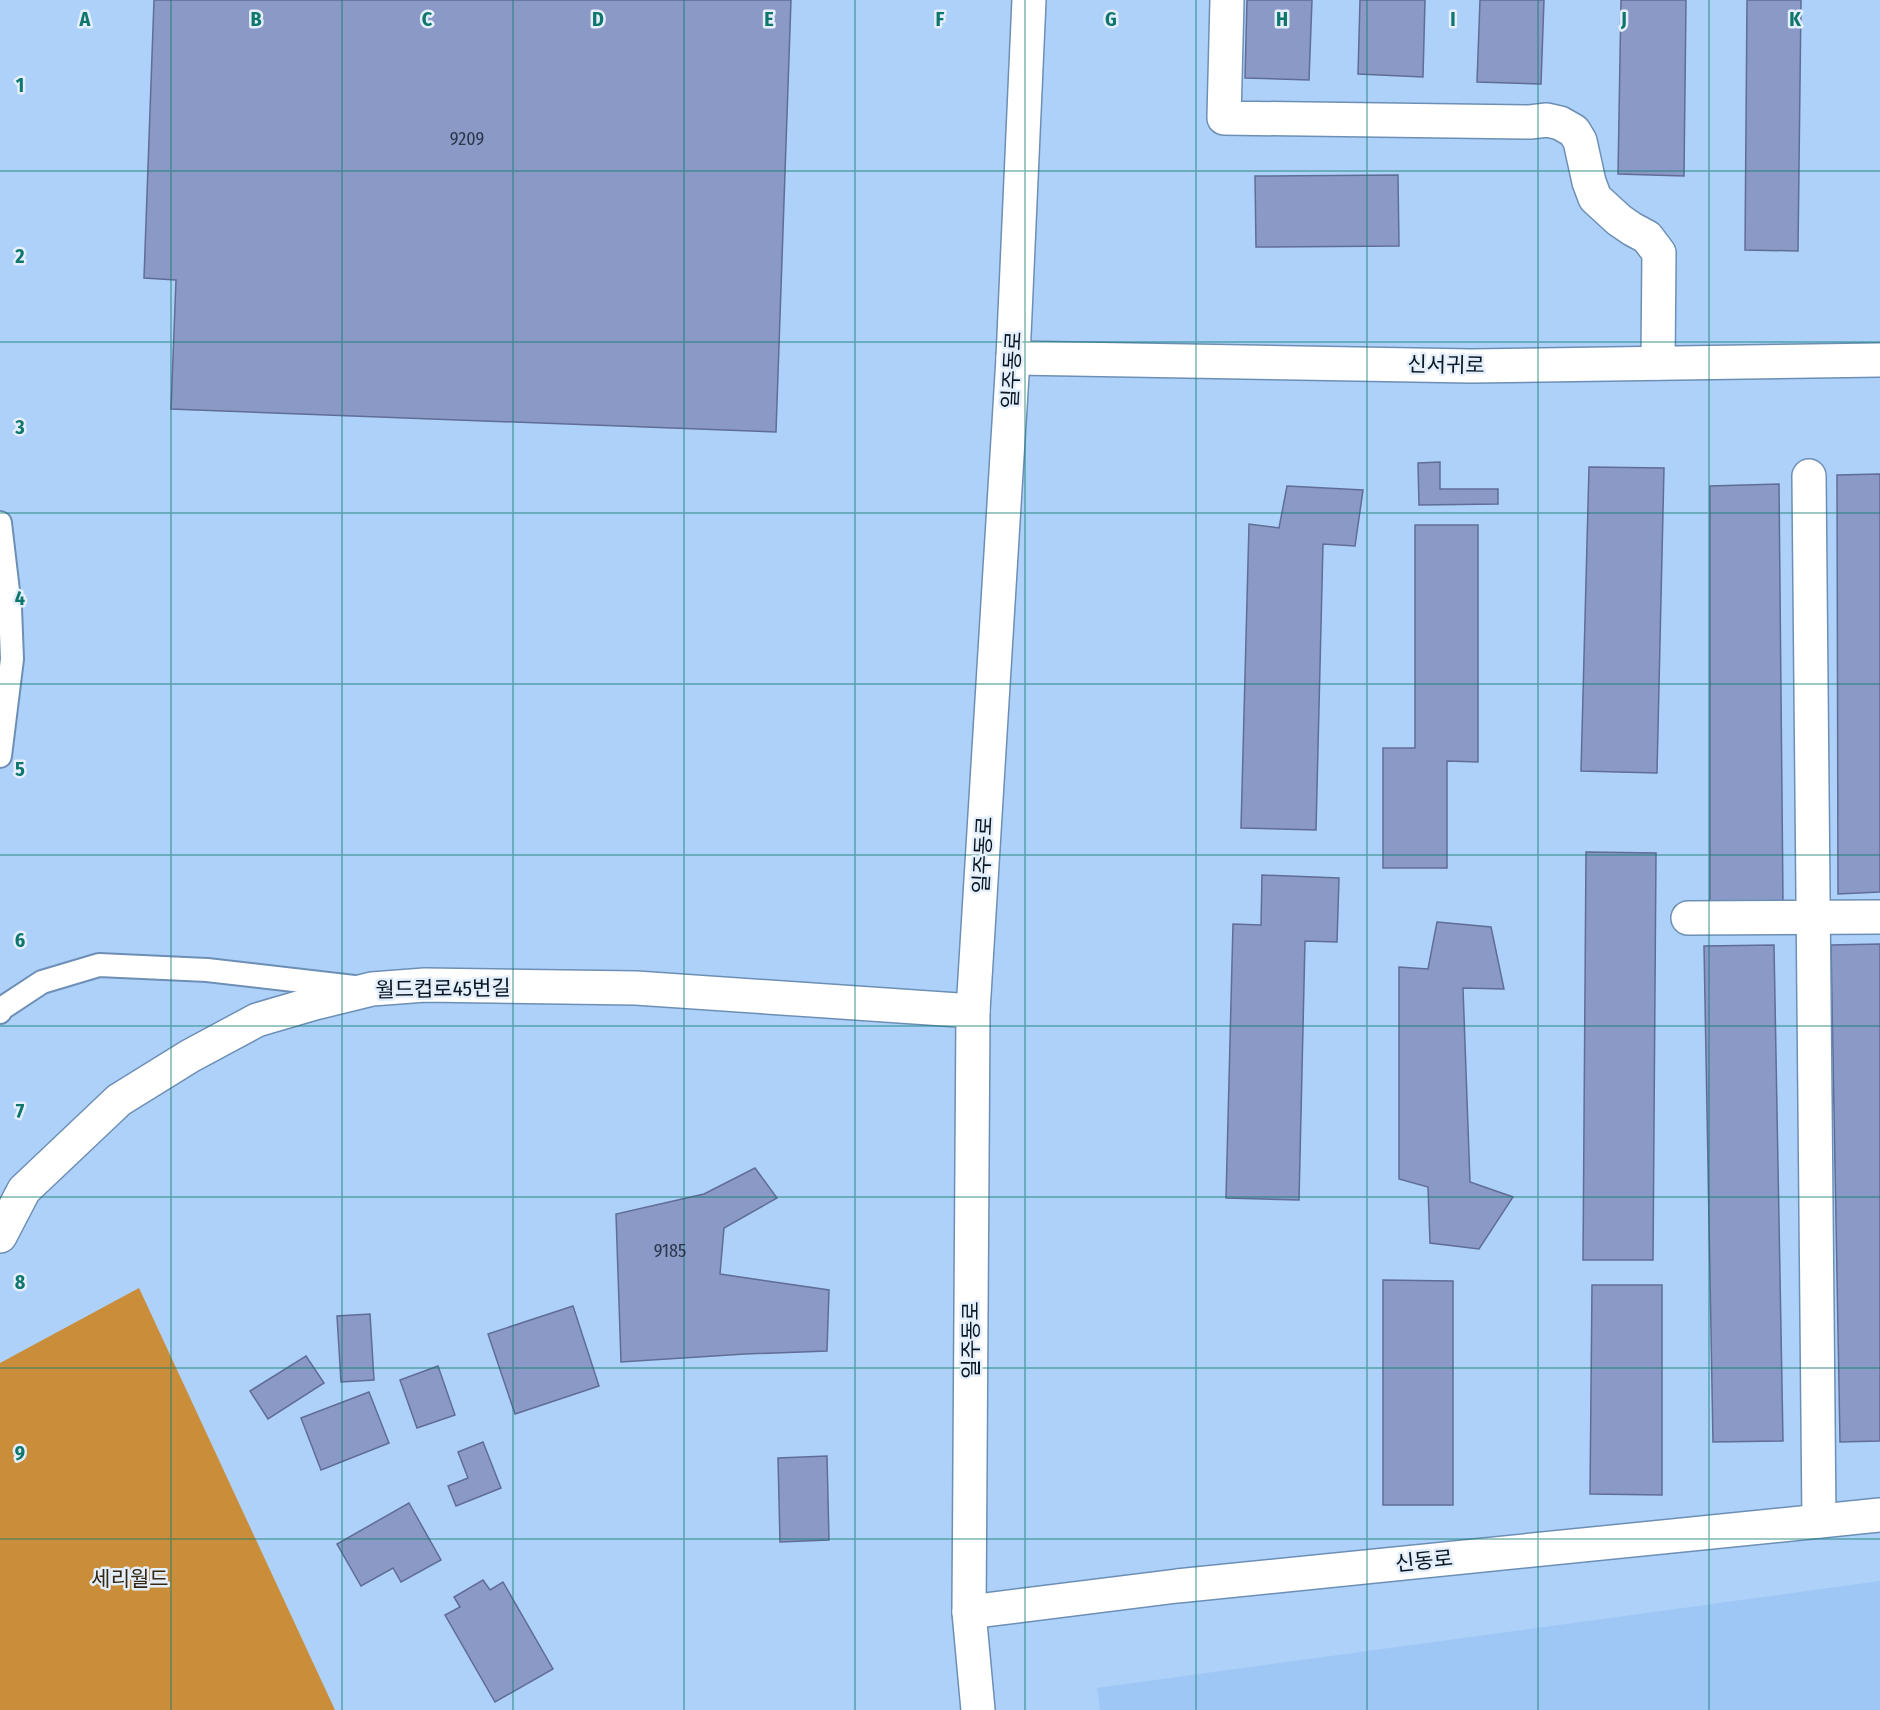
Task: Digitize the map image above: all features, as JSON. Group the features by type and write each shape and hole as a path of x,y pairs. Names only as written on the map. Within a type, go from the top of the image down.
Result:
{"street":[{"name":"일주동로","path":"978,1710 969,1612 974,1011 1013,358 1029,0"},
{"path":"1227,0 1224,118 1530,122 1547,120 1560,123 1574,131 1580,141 1595,198 1632,229 1647,237 1659,253 1658,363"},
{"name":"신서귀로","path":"1013,358 1471,366 1880,360"},
{"path":"1809,476 1819,1521"},
{"path":"1688,918 1880,917"},
{"name":"월드컵로45번길","path":"0,1236 24,1190 119,1100 190,1056 257,1020 372,989 425,985 636,988 974,1011"},
{"name":"신동로","path":"969,1612 1177,1586 1880,1515"}],"lane":[{"path":"0,523 10,608 12,659 0,756"},
{"path":"0,1012 1,1009 42,982 99,966 207,970 372,989"}],"shaded area":[{"path":"1880,1581 1880,1710 1100,1710 1097,1688"}],"green space":[{"name":"세리월드","path":"139,1288 335,1710 0,1710 0,1363"}],"building":[{"path":"154,0 791,0 776,432 171,409 176,280 144,278"},
{"path":"1247,0 1312,0 1309,80 1245,78"},
{"path":"1360,0 1425,0 1423,77 1358,74"},
{"path":"1480,0 1544,0 1541,84 1477,82"},
{"path":"1621,0 1686,0 1684,176 1618,174"},
{"path":"1747,0 1801,0 1798,251 1745,250"},
{"path":"1398,175 1399,246 1256,247 1255,176"},
{"path":"1440,462 1440,489 1498,489 1498,504 1419,505 1418,463"},
{"path":"1589,467 1664,468 1657,773 1581,771"},
{"path":"1880,474 1880,892 1838,894 1837,475"},
{"path":"1779,484 1783,902 1710,905 1710,486"},
{"path":"1287,486 1363,490 1355,546 1323,544 1316,830 1241,828 1249,524 1279,528"},
{"path":"1415,525 1478,525 1478,762 1447,761 1447,868 1383,868 1383,748 1415,748"},
{"path":"1586,852 1656,853 1653,1260 1583,1260"},
{"path":"1262,875 1339,878 1337,942 1305,941 1299,1200 1226,1198 1233,924 1261,925"},
{"path":"1437,922 1491,927 1504,989 1463,988 1470,1182 1513,1197 1479,1249 1430,1243 1428,1187 1399,1179 1399,967 1428,969"},
{"path":"1880,944 1880,1441 1840,1442 1831,945"},
{"path":"1774,945 1783,1441 1713,1442 1704,946"},
{"path":"755,1168 777,1198 724,1228 720,1274 829,1290 827,1351 621,1362 616,1214 704,1194"},
{"path":"1383,1280 1453,1281 1453,1505 1383,1505"},
{"path":"1592,1285 1662,1285 1662,1495 1590,1494"},
{"path":"573,1306 599,1386 515,1414 488,1334"},
{"path":"370,1314 374,1380 341,1382 337,1316"},
{"path":"306,1356 324,1383 268,1419 250,1391"},
{"path":"438,1366 455,1415 417,1428 400,1380"},
{"path":"369,1392 389,1443 321,1470 301,1418"},
{"path":"483,1442 501,1488 456,1506 448,1486 468,1478 458,1452"},
{"path":"827,1456 829,1540 780,1542 778,1458"},
{"path":"409,1503 441,1560 401,1582 393,1568 361,1586 337,1544"},
{"path":"483,1580 490,1590 503,1582 553,1669 495,1702 445,1615 460,1607 454,1597"}]}
